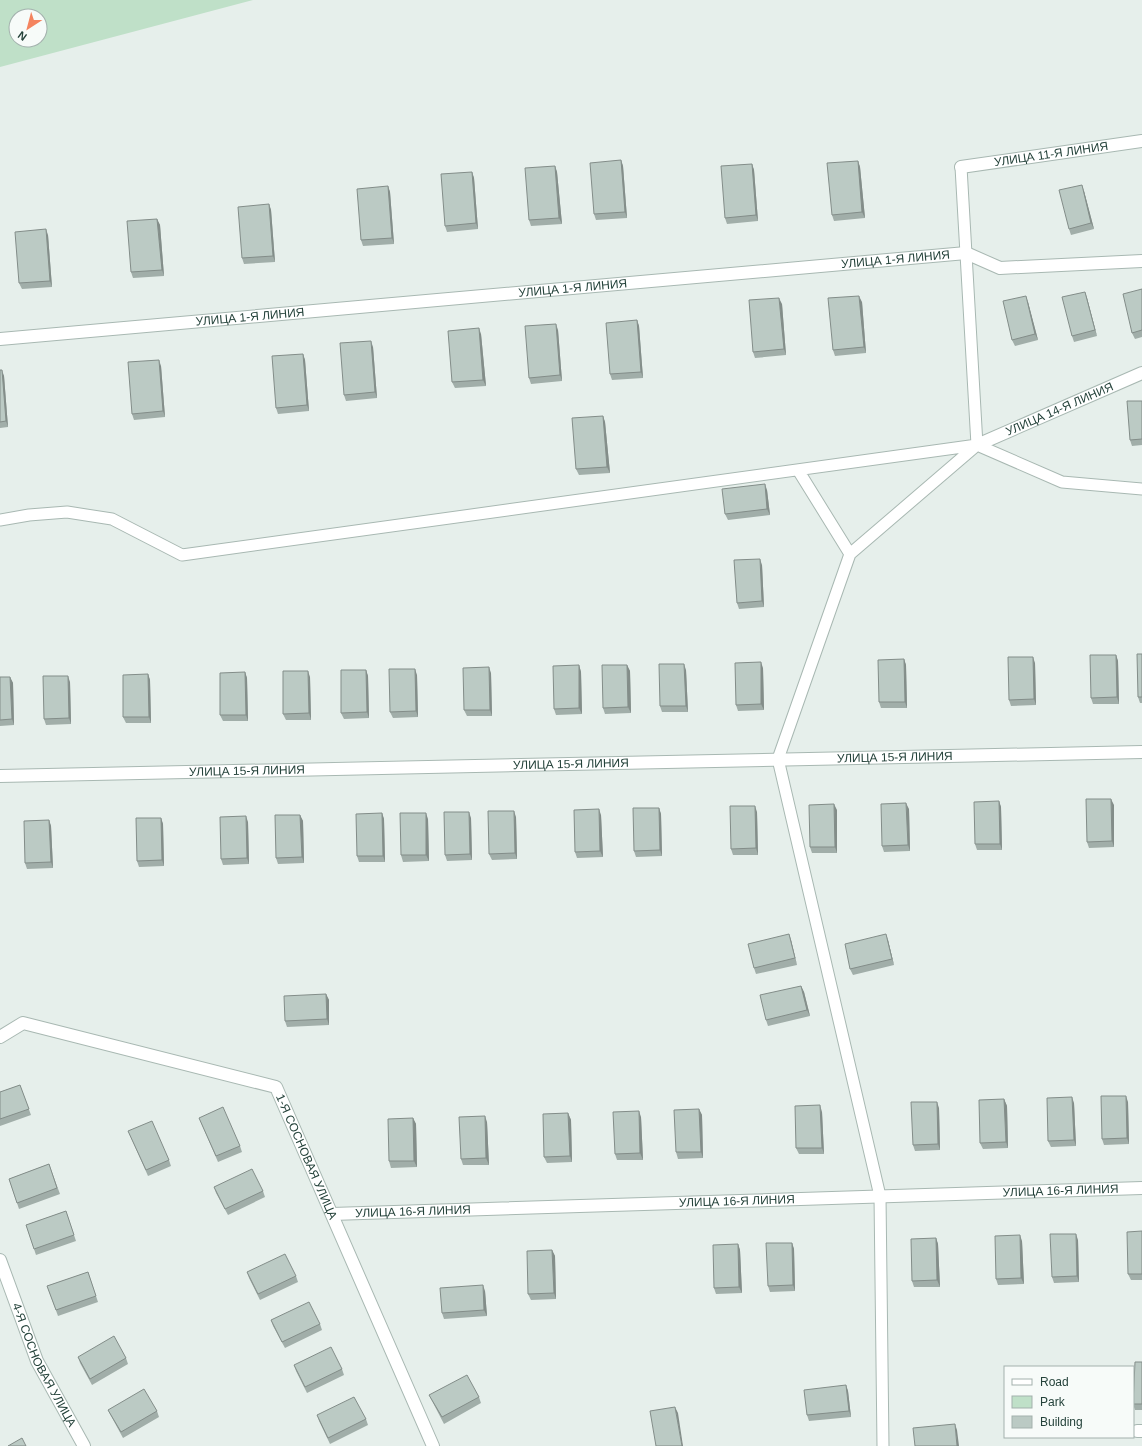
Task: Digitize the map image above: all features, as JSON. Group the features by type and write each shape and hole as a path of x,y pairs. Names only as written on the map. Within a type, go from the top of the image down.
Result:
{"street":[{"name":"УЛИЦА 11-Я ЛИНИЯ","path":"961,167 1142,141"},
{"name":"УЛИЦА 1-Я ЛИНИЯ","path":"0,339 966,253 1000,268 1142,261"},
{"name":"УЛИЦА 14-Я ЛИНИЯ","path":"977,445 1142,373"},
{"name":"УЛИЦА 15-Я ЛИНИЯ","path":"0,776 1142,752"},
{"name":"1-Я СОСНОВАЯ УЛИЦА","path":"0,1037 23,1023 276,1087 433,1446"},
{"name":"УЛИЦА 16-Я ЛИНИЯ","path":"332,1214 1142,1188"},
{"name":"4-Я СОСНОВАЯ УЛИЦА","path":"0,1260 36,1361 84,1446"}],"lane":[{"path":"961,167 977,445"},
{"path":"883,1446 880,1196 778,759 850,554 977,445"},
{"path":"0,520 29,515 68,512 112,519 182,555 977,445 1062,482 1142,489"},
{"path":"798,470 850,554"}],"green space":[{"path":"0,0 253,0 0,67"}],"building":[{"path":"621,160 625,212 594,214 590,163"},
{"path":"858,161 862,212 832,215 827,163"},
{"path":"752,164 756,215 725,218 721,166"},
{"path":"555,166 559,218 529,220 525,168"},
{"path":"472,172 476,223 445,226 441,174"},
{"path":"1082,185 1091,223 1069,229 1059,190"},
{"path":"388,186 392,238 361,240 357,189"},
{"path":"269,204 273,256 242,258 238,207"},
{"path":"157,219 162,270 131,272 127,221"},
{"path":"46,229 50,281 19,283 15,232"},
{"path":"1142,289 1142,330 1132,333 1123,294"},
{"path":"1085,292 1095,330 1072,336 1062,297"},
{"path":"859,296 864,347 833,350 828,298"},
{"path":"1026,296 1035,334 1012,340 1003,301"},
{"path":"779,298 784,349 753,352 749,300"},
{"path":"637,320 641,372 610,374 606,323"},
{"path":"556,324 560,375 529,378 525,326"},
{"path":"479,328 483,380 452,382 448,331"},
{"path":"371,341 375,392 344,395 340,343"},
{"path":"303,354 307,405 276,408 272,356"},
{"path":"159,360 163,411 132,414 128,362"},
{"path":"0,370 2,370 6,421 0,422"},
{"path":"1127,401 1142,401 1142,439 1130,440"},
{"path":"603,416 607,467 576,469 572,418"},
{"path":"765,484 767,509 725,514 722,489"},
{"path":"760,559 762,601 737,603 734,560"},
{"path":"1137,654 1142,654 1142,697 1138,697"},
{"path":"1090,655 1116,655 1117,697 1091,698"},
{"path":"1008,657 1033,657 1034,699 1009,700"},
{"path":"904,659 905,702 879,702 878,660"},
{"path":"761,662 761,704 736,705 735,663"},
{"path":"659,664 684,664 686,706 660,706"},
{"path":"579,665 579,708 554,709 553,666"},
{"path":"602,665 627,665 628,707 603,708"},
{"path":"489,667 490,710 464,710 463,668"},
{"path":"389,669 415,669 416,711 390,712"},
{"path":"341,670 366,670 367,712 341,713"},
{"path":"283,671 308,671 309,713 283,714"},
{"path":"245,672 246,715 220,715 220,673"},
{"path":"148,674 149,717 123,717 123,675"},
{"path":"43,676 68,676 69,718 44,719"},
{"path":"0,677 10,677 12,719 0,720"},
{"path":"1086,799 1111,799 1112,841 1087,842"},
{"path":"999,801 1000,844 975,844 974,802"},
{"path":"906,803 908,845 882,846 881,804"},
{"path":"834,804 835,847 810,847 809,805"},
{"path":"730,806 755,806 756,848 731,849"},
{"path":"633,808 659,808 660,850 634,851"},
{"path":"599,809 600,851 575,852 574,810"},
{"path":"488,811 514,811 515,853 489,854"},
{"path":"444,812 469,812 470,854 445,855"},
{"path":"382,813 383,856 357,856 356,814"},
{"path":"400,813 426,813 426,855 401,855"},
{"path":"275,815 300,815 302,857 276,858"},
{"path":"246,816 247,858 221,859 220,817"},
{"path":"136,818 161,818 162,860 137,861"},
{"path":"49,820 51,862 25,863 24,821"},
{"path":"789,934 795,958 754,968 748,944"},
{"path":"886,934 892,959 850,969 845,944"},
{"path":"801,986 807,1010 766,1020 760,995"},
{"path":"326,994 327,1019 285,1021 284,996"},
{"path":"20,1085 29,1109 0,1119 0,1092"},
{"path":"1101,1096 1126,1096 1127,1138 1102,1139"},
{"path":"1072,1097 1074,1140 1048,1141 1047,1098"},
{"path":"1004,1099 1006,1142 980,1143 979,1100"},
{"path":"911,1102 937,1102 938,1144 913,1145"},
{"path":"820,1105 822,1148 796,1148 795,1106"},
{"path":"223,1107 240,1146 216,1156 199,1118"},
{"path":"699,1109 701,1152 676,1152 674,1110"},
{"path":"639,1111 640,1153 615,1154 613,1112"},
{"path":"568,1113 570,1156 544,1157 543,1114"},
{"path":"485,1116 486,1158 461,1159 459,1117"},
{"path":"413,1118 414,1161 389,1161 388,1119"},
{"path":"152,1121 169,1160 146,1170 128,1131"},
{"path":"49,1164 57,1188 17,1203 9,1179"},
{"path":"252,1169 263,1191 225,1209 214,1187"},
{"path":"66,1211 74,1235 34,1249 26,1225"},
{"path":"1142,1231 1142,1274 1128,1274 1127,1232"},
{"path":"1050,1234 1076,1234 1077,1276 1052,1277"},
{"path":"1020,1235 1021,1278 996,1279 995,1236"},
{"path":"936,1238 937,1280 912,1281 911,1239"},
{"path":"766,1243 792,1243 793,1285 768,1286"},
{"path":"738,1244 739,1287 714,1288 713,1245"},
{"path":"552,1250 554,1293 528,1294 527,1251"},
{"path":"285,1254 296,1276 258,1294 247,1272"},
{"path":"88,1272 96,1296 56,1310 47,1286"},
{"path":"483,1285 484,1310 442,1313 440,1288"},
{"path":"309,1302 320,1324 282,1342 271,1320"},
{"path":"114,1336 126,1358 90,1379 78,1357"},
{"path":"331,1347 342,1369 305,1387 294,1365"},
{"path":"1135,1362 1142,1362 1142,1404 1134,1404"},
{"path":"467,1375 479,1397 442,1417 429,1395"},
{"path":"846,1385 849,1411 807,1415 804,1390"},
{"path":"144,1389 157,1411 121,1432 108,1410"},
{"path":"354,1397 366,1419 328,1438 317,1415"},
{"path":"675,1407 682,1446 656,1446 650,1411"},
{"path":"955,1424 957,1446 915,1446 913,1428"},
{"path":"22,1438 26,1446 8,1446"}]}
